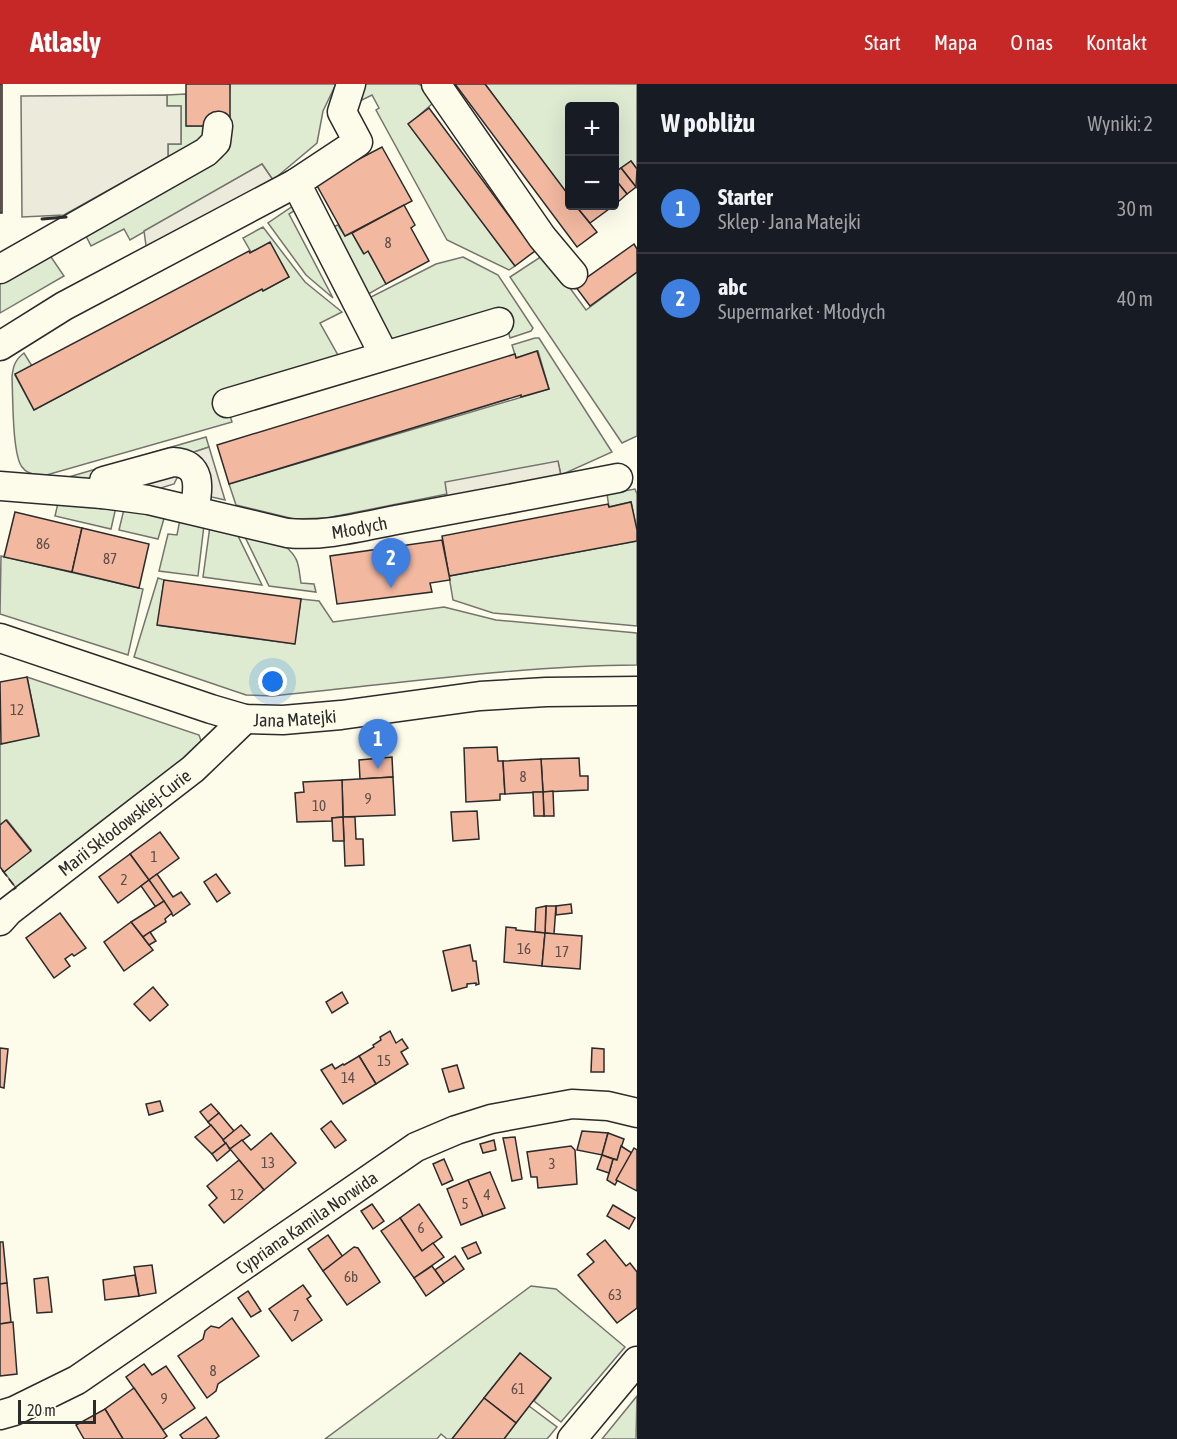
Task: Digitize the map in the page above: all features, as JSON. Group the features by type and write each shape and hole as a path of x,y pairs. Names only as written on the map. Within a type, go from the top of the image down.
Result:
{"street":[{"path":"0,346 64,306 296,183 358,142 342,112 351,84"},
{"path":"436,84 542,237 573,274"},
{"path":"0,269 206,152 216,142 218,126"},
{"path":"296,183 384,355"},
{"path":"227,403 499,322"},
{"path":"102,494 104,481 173,462 182,462 190,465 195,474 198,493 194,510"},
{"name":"Młodych","path":"0,486 148,500 300,535 336,531 618,478"},
{"name":"Jana Matejki","path":"0,638 245,719 312,718 480,696 546,692 637,691"},
{"name":"Marii Skłodowskiej-Curie","path":"0,921 9,911 193,769 245,719"},
{"name":"Cypriana Kamila Norwida","path":"0,1415 19,1409 77,1380 416,1147 456,1130 491,1119 572,1104 608,1106 637,1113"},
{"path":"573,1439 637,1361"}],"green space":[{"path":"230,84 336,84 323,111 317,143 273,180 262,164 130,240 124,229 91,246 85,234 221,158 225,153"},
{"path":"354,84 418,84 428,88 432,104 409,124 515,266 509,270 447,240 376,110 379,108 372,95 358,102"},
{"path":"485,84 637,84 637,169 631,161 619,170 619,102 565,102 565,192"},
{"path":"186,94 187,126 207,126 205,139 168,157 168,144 181,144 181,106 167,106 167,95"},
{"path":"296,204 300,207 289,214 333,298 306,275 268,223"},
{"path":"338,225 345,236 352,233 363,253 368,251 386,284 365,296 330,228"},
{"path":"263,227 305,282 342,312 320,323 339,357 228,409 232,422 43,476 24,469 16,450 12,377 15,364 21,356 24,353 32,366 15,375 34,410 262,289 263,291 289,277 270,243 251,252 243,238"},
{"path":"49,254 64,276 0,313 0,282"},
{"path":"545,254 586,310 637,272 637,436 622,443 510,277"},
{"path":"463,257 498,275 533,328 531,331 510,338 503,311 397,340 390,338 367,299 436,264"},
{"path":"539,338 612,452 561,475 558,462 446,483 447,494 327,518 294,519 236,505 229,484 549,389 538,351 516,358 512,345"},
{"path":"206,437 209,447 94,487 48,483"},
{"path":"635,489 637,530 631,502 609,507 607,494"},
{"path":"58,503 116,507 111,529 55,516"},
{"path":"124,509 165,515 158,539 119,530"},
{"path":"180,519 204,525 198,576 159,571 168,534 177,535"},
{"path":"210,526 237,534 262,585 203,577"},
{"path":"241,529 285,546 296,559 301,583 314,584 316,592 269,586"},
{"path":"637,541 637,626 493,613 453,600 449,576"},
{"path":"1,556 143,589 128,655 0,614"},
{"path":"158,578 164,580 158,625 294,644 301,599 319,601 333,622 444,607 496,620 637,633 637,665 455,676 273,696 246,695 134,657"},
{"path":"27,677 199,735 204,749 16,888 4,872 31,850 7,820 0,825 0,744 39,735"},
{"path":"531,1286 556,1289 625,1347 561,1422 534,1401 551,1378 520,1353 452,1439 447,1439 441,1434 437,1439 325,1439"},
{"path":"637,1396 636,1439 602,1439"},
{"path":"529,1406 557,1427 547,1439 504,1439"}],"shaded area":[{"path":"167,95 167,106 181,106 181,144 168,144 168,157 64,215 22,217 21,96"},
{"path":"262,164 273,180 147,253 144,231"},
{"path":"209,447 225,500 185,491 185,477 177,478 174,484 151,491 115,487 182,456"},
{"path":"558,461 562,481 448,502 445,482"}],"building":[{"path":"0,84 2,84 2,213 0,213"},
{"path":"186,84 230,84 230,126 186,126"},
{"path":"455,84 485,84 565,190 565,210 579,210 597,232 577,247"},
{"path":"429,108 535,251 515,266 408,124"},
{"path":"382,147 412,201 345,236 315,182"},
{"path":"631,161 637,169 636,187 621,168"},
{"path":"621,168 636,187 627,194 619,184 619,169"},
{"path":"619,184 627,194 619,201"},
{"path":"404,205 415,225 411,228 429,261 386,284 368,251 364,254 352,233"},
{"path":"579,210 608,210 590,223"},
{"path":"270,242 289,277 263,291 262,289 34,410 15,374"},
{"path":"634,244 637,249 637,272 590,306 575,286"},
{"path":"537,351 549,389 521,397 521,395 229,484 217,445 515,354 516,358"},
{"path":"631,502 637,541 449,576 442,536 608,504 609,507"},
{"path":"15,512 82,528 72,572 4,557"},
{"path":"82,528 149,544 139,588 72,572"},
{"path":"442,540 450,580 430,583 432,592 337,604 330,556"},
{"path":"164,580 301,599 295,644 157,625"},
{"path":"27,677 39,736 1,744 0,682"},
{"path":"497,747 498,761 503,761 505,794 500,794 500,800 466,802 464,748"},
{"path":"392,757 393,777 360,779 359,760"},
{"path":"579,758 580,776 588,776 588,790 543,792 541,759"},
{"path":"541,759 543,792 505,794 503,761"},
{"path":"393,777 395,815 343,817 342,780"},
{"path":"342,780 343,817 332,818 332,821 297,822 295,793 304,792 303,782"},
{"path":"553,791 554,816 544,816 543,792"},
{"path":"533,792 543,792 544,816 534,816"},
{"path":"477,811 479,839 453,841 451,812"},
{"path":"343,817 355,817 356,839 363,839 364,865 345,866"},
{"path":"343,817 344,841 333,841 332,818"},
{"path":"6,820 31,851 4,872 0,867 0,825"},
{"path":"160,832 179,858 149,880 130,854"},
{"path":"130,854 149,880 118,903 99,877"},
{"path":"157,874 173,897 181,892 190,904 173,916 149,880"},
{"path":"216,874 230,893 217,902 204,882"},
{"path":"149,880 164,901 157,906 141,886"},
{"path":"164,901 172,913 165,919 166,922 143,937 131,922"},
{"path":"571,904 572,913 556,915 556,906"},
{"path":"546,906 556,906 554,934 545,933"},
{"path":"546,906 545,933 535,932 536,908"},
{"path":"60,913 86,948 65,959 70,966 54,978 26,938"},
{"path":"131,922 153,950 124,971 104,942"},
{"path":"506,927 545,933 542,966 504,962"},
{"path":"150,932 156,941 149,945 143,937"},
{"path":"545,933 582,936 580,969 542,966"},
{"path":"470,945 473,961 476,961 479,984 467,984 467,987 452,991 443,951"},
{"path":"153,987 168,1005 150,1021 134,1004"},
{"path":"342,992 348,1003 332,1013 326,1002"},
{"path":"390,1031 396,1043 402,1039 408,1048 401,1052 408,1064 376,1084 359,1056 374,1047 373,1045 381,1040 380,1037"},
{"path":"0,1048 8,1049 4,1088 0,1087"},
{"path":"592,1048 604,1049 604,1072 591,1072"},
{"path":"359,1056 376,1084 343,1104 321,1070 332,1064 335,1069"},
{"path":"457,1065 464,1088 449,1092 442,1069"},
{"path":"160,1101 163,1111 149,1115 146,1104"},
{"path":"211,1104 219,1113 208,1122 200,1112"},
{"path":"219,1113 234,1131 223,1140 208,1122"},
{"path":"331,1121 346,1140 335,1148 321,1129"},
{"path":"211,1125 226,1143 212,1154 195,1137"},
{"path":"241,1125 250,1135 230,1149 223,1140"},
{"path":"582,1131 608,1133 602,1155 577,1150"},
{"path":"271,1133 296,1163 264,1190 230,1149 242,1140 251,1150"},
{"path":"608,1133 624,1139 617,1160 602,1155"},
{"path":"515,1137 522,1179 512,1181 503,1138"},
{"path":"494,1140 496,1150 483,1153 480,1144"},
{"path":"226,1143 230,1150 217,1161 212,1154"},
{"path":"571,1146 575,1150 577,1184 538,1188 537,1177 531,1177 527,1152"},
{"path":"621,1146 632,1153 615,1185 607,1180 613,1159 617,1160"},
{"path":"634,1148 637,1150 637,1191 616,1180"},
{"path":"602,1155 613,1159 609,1173 597,1169"},
{"path":"444,1159 453,1180 442,1185 433,1164"},
{"path":"239,1160 264,1190 224,1223 209,1205 217,1198 207,1186"},
{"path":"490,1172 505,1208 483,1216 468,1180"},
{"path":"468,1180 483,1216 461,1225 447,1189"},
{"path":"372,1204 384,1221 373,1229 361,1211"},
{"path":"419,1204 442,1237 422,1251 400,1218"},
{"path":"613,1205 635,1218 629,1229 607,1216"},
{"path":"400,1218 422,1251 433,1243 444,1257 414,1278 381,1231"},
{"path":"328,1235 343,1257 323,1271 308,1249"},
{"path":"605,1240 626,1266 630,1263 637,1272 637,1308 617,1323 578,1275 594,1262 587,1254"},
{"path":"0,1242 3,1242 7,1283 0,1284"},
{"path":"476,1242 481,1253 468,1259 462,1248"},
{"path":"354,1247 358,1248 380,1282 347,1305 323,1271"},
{"path":"455,1256 464,1269 444,1283 435,1270"},
{"path":"152,1265 156,1293 139,1296 134,1267"},
{"path":"432,1266 444,1283 426,1296 414,1278"},
{"path":"135,1275 139,1296 105,1300 103,1280"},
{"path":"48,1277 52,1312 37,1313 34,1279"},
{"path":"7,1283 11,1322 0,1324 0,1284"},
{"path":"303,1285 311,1296 307,1299 322,1320 292,1341 269,1309"},
{"path":"248,1291 261,1311 251,1317 238,1298"},
{"path":"232,1318 259,1356 218,1384 216,1391 207,1398 178,1356 203,1339 205,1331 211,1326 219,1328"},
{"path":"13,1322 17,1374 0,1376 0,1324"},
{"path":"520,1353 551,1378 516,1423 484,1398"},
{"path":"144,1364 152,1375 166,1366 195,1408 163,1430 126,1377"},
{"path":"134,1388 167,1436 163,1439 123,1439 105,1409"},
{"path":"484,1398 516,1423 504,1439 452,1439"},
{"path":"105,1409 123,1439 84,1439 76,1425"},
{"path":"206,1417 219,1436 215,1439 183,1439 180,1435"}],"fence":[{"path":"2,870 16,888 13,890"}],"wall":[{"path":"42,219 66,217"}],"place":[{"name":"abc","path":"391,588"},
{"name":"Starter","path":"378,769"}]}
